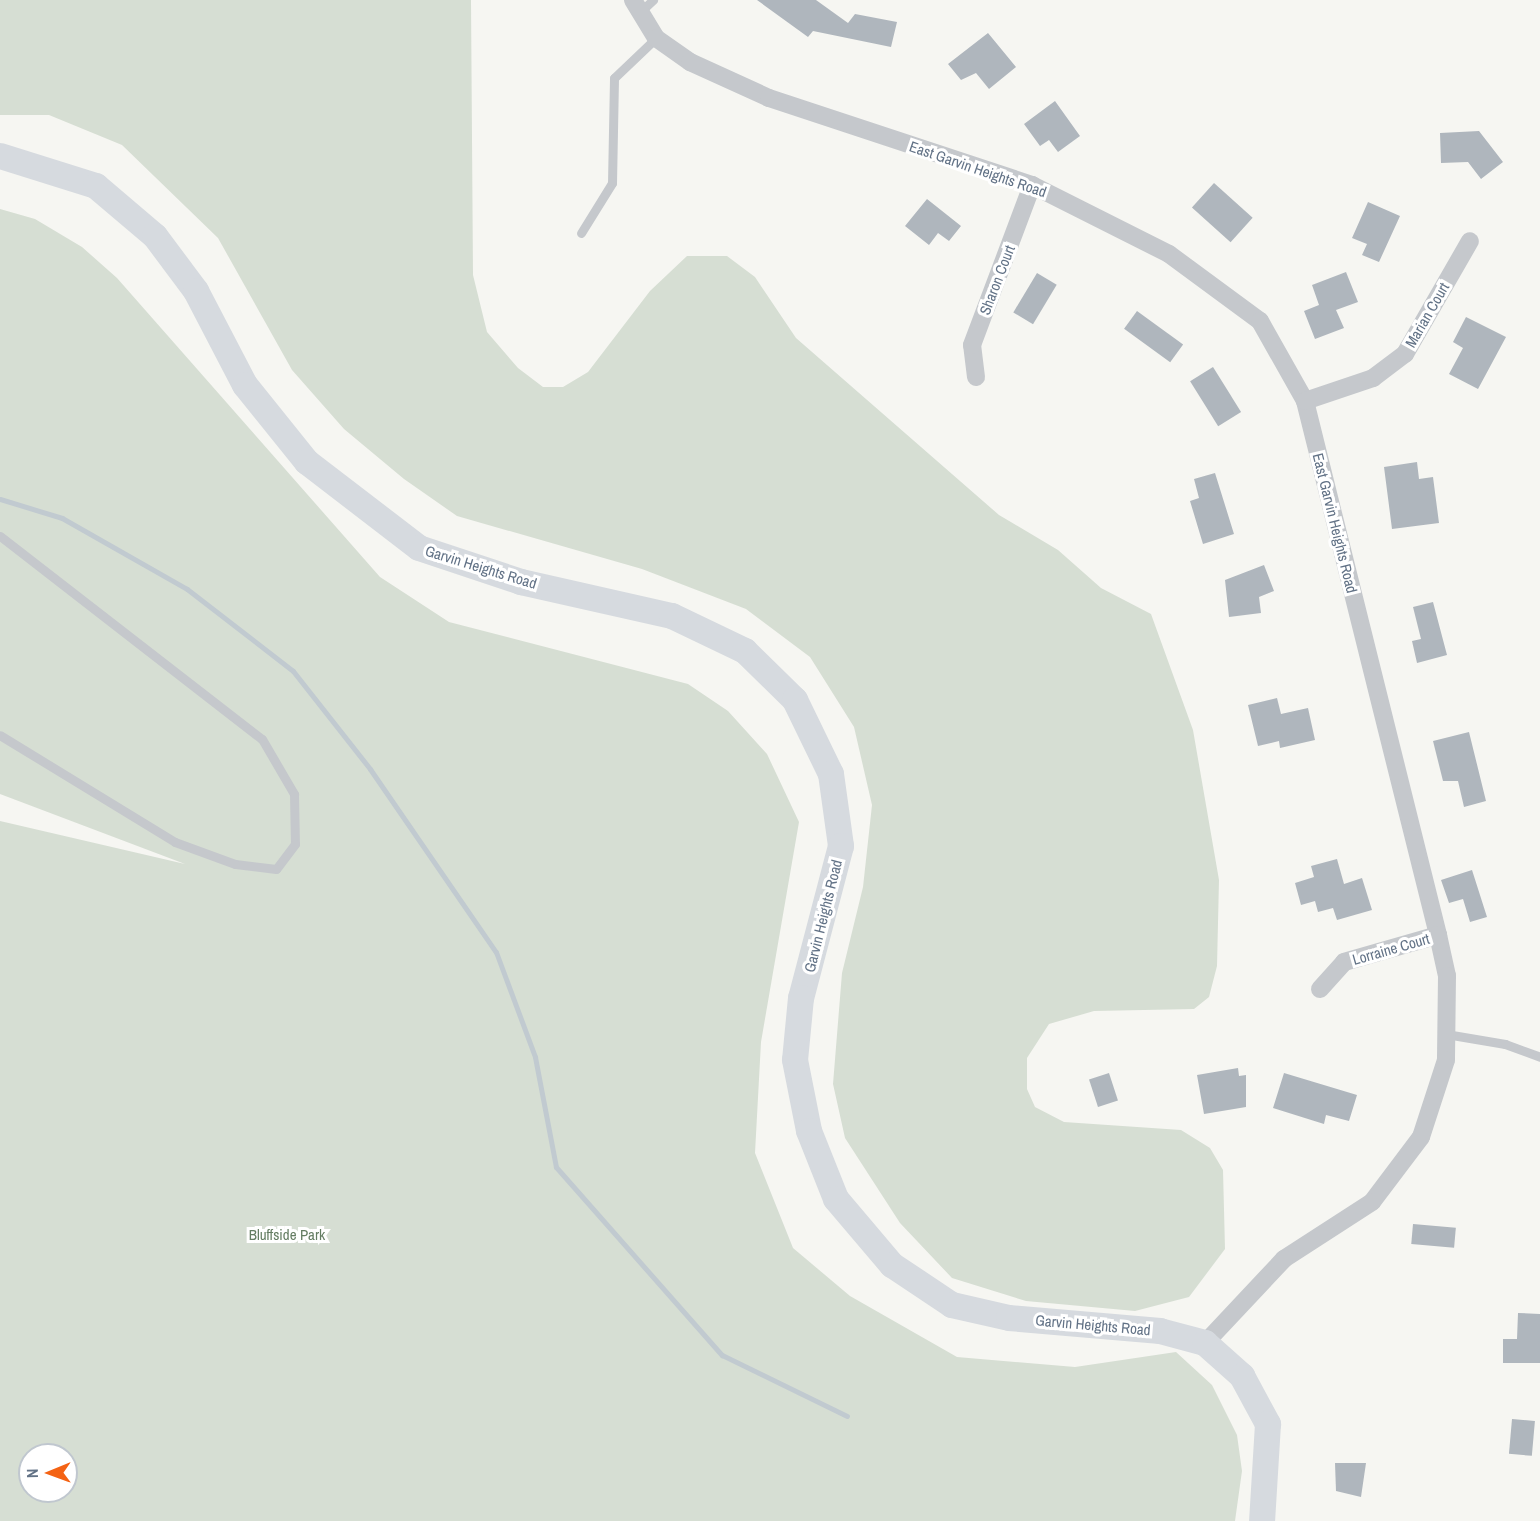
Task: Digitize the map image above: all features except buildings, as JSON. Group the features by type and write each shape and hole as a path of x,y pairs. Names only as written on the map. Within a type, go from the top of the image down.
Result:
{"main road":[{"name":"Garvin Heights Road","path":"0,156 96,186 155,236 196,291 245,385 306,462 419,548 521,582 672,616 745,651 795,700 831,774 841,846 801,998 795,1060 809,1131 836,1199 892,1265 952,1305 1009,1318 1160,1331 1205,1343 1242,1376 1268,1424 1262,1521"}],"street":[{"name":"East Garvin Heights Road","path":"642,4 656,38 690,62 769,98 1032,185 1169,254 1260,321 1305,401 1447,975 1446,1060 1421,1137 1372,1202 1284,1259 1205,1343"},
{"name":"Sharon Court","path":"976,378 972,345 1032,185"},
{"name":"Marian Court","path":"1305,401 1373,378 1405,354 1470,241"},
{"name":"Lorraine Court","path":"1320,989 1344,962 1438,935"}],"lane":[{"path":"581,233 612,183 614,78 656,38"},
{"path":"0,536 262,739 294,794 295,844 276,869 236,864 175,842 0,735"},
{"path":"1446,1034 1505,1044 1540,1057"}],"green space":[{"path":"0,0 471,0 473,275 487,332 518,368 543,387 563,387 588,372 650,291 687,256 727,256 755,277 796,338 999,515 1058,550 1101,588 1151,614 1193,730 1219,880 1217,966 1209,997 1194,1009 1094,1011 1049,1024 1027,1058 1027,1089 1035,1107 1064,1122 1181,1130 1210,1148 1223,1170 1225,1249 1189,1297 1135,1311 1026,1301 952,1278 900,1223 845,1138 833,1084 842,973 863,887 872,805 854,727 810,657 746,609 642,569 457,516 404,479 344,429 292,370 218,238 122,145 49,115 0,115"},
{"name":"Bluffside Park","path":"0,209 35,219 82,247 117,278 380,577 449,622 688,684 728,711 767,754 799,822 761,1042 755,1153 793,1248 850,1296 957,1357 1075,1367 1176,1352 1212,1385 1237,1435 1242,1471 1235,1521 0,1521 0,821 185,864 0,794"}],"waterway":[{"path":"0,499 62,518 187,589 293,671 370,769 496,952 535,1057 556,1167 722,1355 847,1416"}]}
